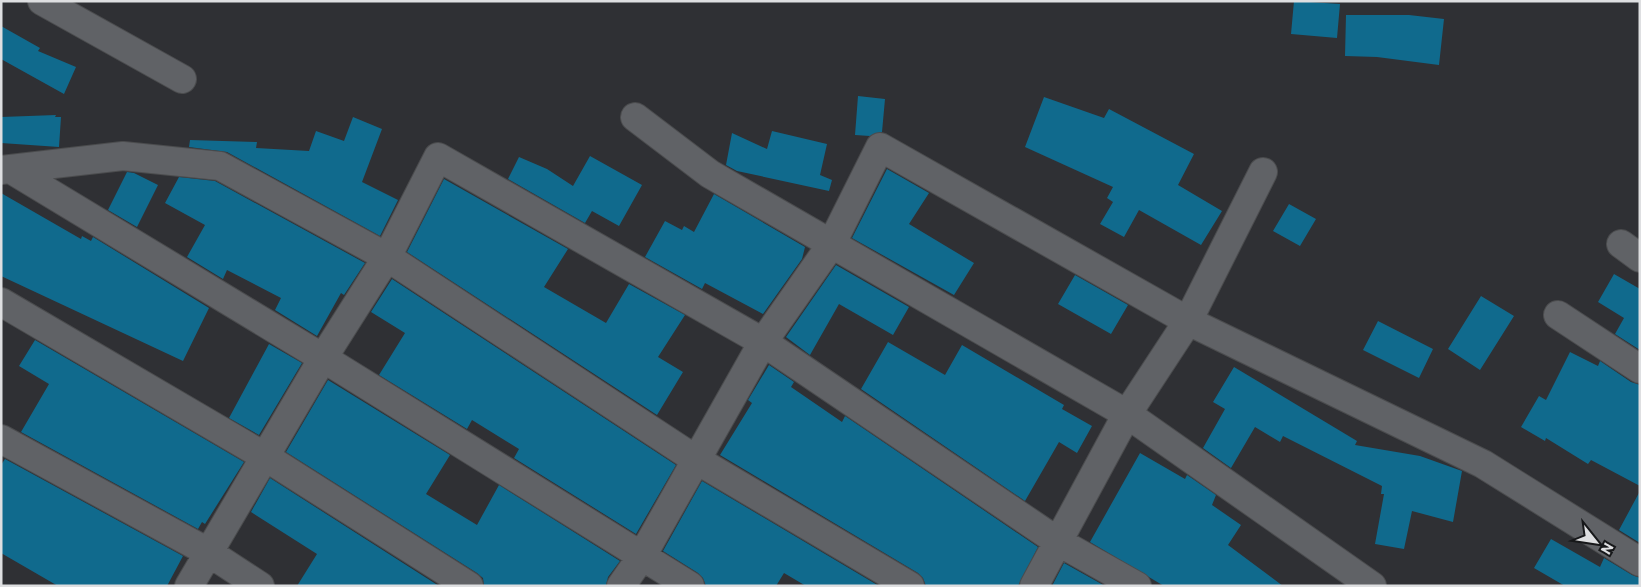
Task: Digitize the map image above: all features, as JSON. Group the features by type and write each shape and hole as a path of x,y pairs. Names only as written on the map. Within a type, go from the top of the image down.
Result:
{"street":[{"path":"42,1 182,79"},
{"path":"635,117 710,174 1127,414 1372,586"},
{"path":"621,586 642,556 763,342 832,245 880,147 1188,321 1483,464 1640,562"},
{"path":"7,170 123,156 220,166 387,257 696,459 910,586"},
{"path":"190,586 264,456 387,257 438,157 763,342 1057,540 1137,586"},
{"path":"7,170 323,358 690,586"},
{"path":"1034,586 1057,540 1127,414 1188,321 1264,172"},
{"path":"1,302 264,456 469,586"},
{"path":"1558,315 1640,369"},
{"path":"1,439 208,552 260,586"}],"building":[{"path":"1294,1 1340,4 1337,38 1291,34"},
{"path":"1346,15 1409,15 1444,19 1439,65 1377,57 1345,56"},
{"path":"1,26 40,48 38,51 76,67 64,94 1,59"},
{"path":"858,96 885,99 882,132 870,136 855,135"},
{"path":"1044,97 1104,118 1109,109 1194,154 1178,185 1222,211 1201,245 1139,210 1124,237 1100,224 1113,202 1107,198 1113,187 1025,147"},
{"path":"56,115 55,117 61,117 59,147 1,143 1,117"},
{"path":"353,117 382,129 362,182 398,200 380,236 227,152 189,147 190,140 257,142 256,148 309,151 316,131 344,141"},
{"path":"772,131 827,144 820,175 832,180 829,191 737,171 726,165 732,133 767,149"},
{"path":"590,156 642,185 619,226 592,211 585,223 508,179 519,157 547,169 573,186"},
{"path":"887,169 929,193 909,224 974,263 954,295 852,238"},
{"path":"127,172 134,173 158,185 137,227 108,210"},
{"path":"179,177 215,181 365,263 344,295 341,293 317,336 275,310 281,298 227,270 223,279 187,257 205,225 165,203"},
{"path":"444,179 568,249 544,287 606,323 629,284 685,315 658,357 683,372 657,415 407,252"},
{"path":"1,193 81,239 82,236 91,241 93,237 209,308 183,361 1,276"},
{"path":"714,194 805,247 802,259 763,314 705,283 702,289 645,257 665,221 682,230 684,226 694,232"},
{"path":"1289,204 1316,219 1300,246 1273,231"},
{"path":"836,265 909,307 893,335 839,304 810,355 786,337"},
{"path":"1614,274 1640,289 1640,350 1615,334 1624,318 1598,302"},
{"path":"1075,275 1128,305 1111,334 1058,304"},
{"path":"392,279 676,465 636,534 514,458 519,449 472,420 467,429 379,375 405,333 371,312"},
{"path":"1481,296 1514,316 1480,370 1448,349"},
{"path":"1378,321 1433,349 1419,378 1363,350"},
{"path":"35,340 244,462 205,524 202,522 198,529 21,432 49,384 19,366"},
{"path":"888,342 945,375 962,345 1064,405 1062,409 1092,426 1077,453 1059,442 1025,501 861,389"},
{"path":"269,344 302,363 259,435 229,418"},
{"path":"1570,352 1598,366 1600,361 1631,382 1640,385 1640,486 1591,460 1588,464 1546,438 1545,441 1521,427 1539,396 1546,400"},
{"path":"769,365 794,382 791,387 842,422 845,416 1038,547 1018,586 926,586 923,578 918,573 720,455 752,403 748,400"},
{"path":"1234,367 1357,441 1355,445 1420,456 1462,471 1453,522 1412,511 1404,549 1375,544 1384,494 1381,494 1382,486 1283,436 1280,442 1255,427 1231,468 1203,448 1225,409 1213,402"},
{"path":"328,380 450,455 426,494 477,525 499,485 620,561 608,577 606,586 484,586 483,578 477,573 286,452"},
{"path":"1140,453 1185,479 1187,475 1216,495 1212,505 1241,525 1228,545 1283,586 1164,586 1090,542"},
{"path":"5,459 183,556 167,586 58,586 1,553 1,465"},
{"path":"270,478 439,586 297,586 317,554 251,512"},
{"path":"702,481 879,586 806,586 784,573 776,586 706,586 703,578 698,573 663,551"},
{"path":"1640,491 1640,543 1619,530"},
{"path":"1551,539 1600,567 1604,558 1640,578 1640,586 1565,586 1534,568"},
{"path":"1064,563 1105,586 1052,586"}]}
